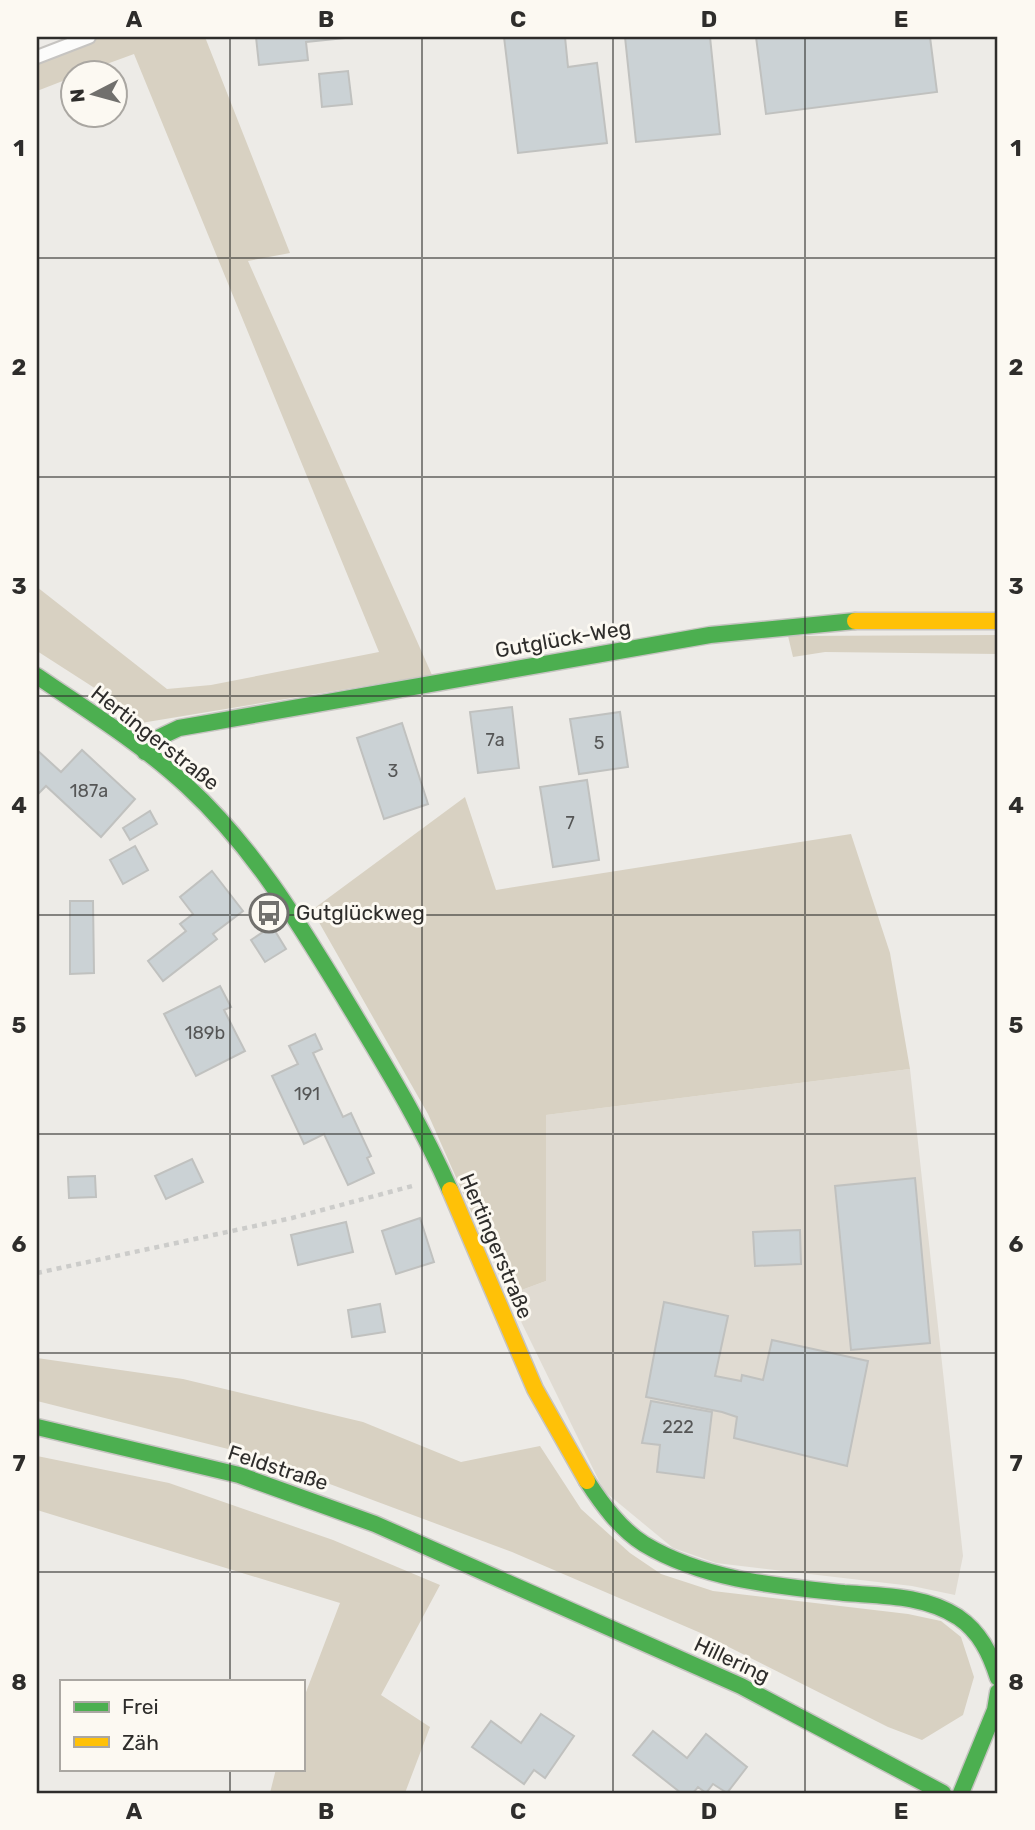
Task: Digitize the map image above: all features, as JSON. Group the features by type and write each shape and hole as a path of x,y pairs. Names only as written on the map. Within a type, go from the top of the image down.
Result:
{"street":[{"name":"Gutglück-Weg","path":"145,752 160,737 179,729 710,635 829,622 908,619 998,621"},
{"name":"Hertingerstraße","path":"37,676 145,752 205,802 268,875 414,1113 541,1403 599,1499 625,1529 670,1560 718,1575 913,1599 942,1606 967,1623 982,1639 993,1655 998,1678"},
{"name":"Feldstraße","path":"37,1427 239,1475 376,1524 498,1577"},
{"name":"Hillering","path":"498,1577 741,1686 943,1793"},
{"path":"961,1793 995,1710 998,1692"}],"lane":[{"path":"37,57 89,37"}],"path":[{"path":"37,1273 292,1218 443,1177"}],"shaded area":[{"path":"99,37 205,37 290,253 248,261 432,675 141,723 107,696 37,651 37,587 167,689 211,685 379,652 134,54 118,60 60,60 60,82 37,91 37,60"},
{"path":"998,635 998,654 825,652 793,657 788,636"},
{"path":"465,797 496,890 851,834 890,953 910,1069 546,1115 546,1281 508,1295 428,1114 312,910"},
{"path":"910,1069 963,1556 955,1595 912,1586 716,1563 673,1548 604,1491 508,1295 546,1281 546,1115"},
{"path":"37,1358 183,1379 363,1422 461,1462 540,1446 581,1509 630,1553 661,1574 713,1591 908,1614 941,1621 961,1637 974,1677 963,1715 922,1740 888,1727 703,1634 512,1552 252,1455 37,1401"},
{"path":"37,1456 169,1483 333,1540 440,1585 381,1695 430,1727 405,1793 270,1793 276,1770 304,1770 304,1697 340,1603 37,1510"}],"building":[{"path":"256,37 355,37 306,42 308,60 259,65"},
{"path":"504,37 565,37 568,67 597,63 607,143 518,153"},
{"path":"625,37 710,37 720,134 636,142"},
{"path":"756,37 930,37 937,92 766,114"},
{"path":"348,71 352,104 322,107 319,74"},
{"path":"512,707 519,768 478,773 470,712"},
{"path":"620,712 628,767 579,774 570,719"},
{"path":"402,723 428,804 384,819 357,738"},
{"path":"37,750 61,772 82,750 135,799 101,837 46,786 37,795"},
{"path":"587,780 599,860 553,867 540,787"},
{"path":"150,811 157,824 130,840 123,828"},
{"path":"135,846 148,870 123,884 110,860"},
{"path":"212,871 243,911 213,934 217,939 163,981 148,961 186,931 180,924 193,914 180,897"},
{"path":"70,901 93,901 94,973 70,974"},
{"path":"272,926 286,949 265,962 251,940"},
{"path":"220,986 231,1007 224,1010 245,1051 196,1076 164,1014"},
{"path":"315,1034 322,1049 313,1053 343,1117 351,1113 371,1156 367,1158 374,1173 348,1185 324,1134 304,1144 272,1076 298,1064 289,1046"},
{"path":"192,1159 203,1182 166,1199 155,1176"},
{"path":"95,1176 96,1197 69,1198 68,1177"},
{"path":"915,1178 930,1343 851,1350 835,1186"},
{"path":"420,1218 434,1262 396,1274 382,1231"},
{"path":"346,1222 353,1252 298,1265 291,1235"},
{"path":"800,1230 801,1264 755,1266 753,1232"},
{"path":"664,1302 728,1316 715,1376 741,1381 742,1375 763,1380 772,1340 868,1361 847,1466 734,1438 737,1417 646,1397"},
{"path":"380,1304 385,1332 352,1337 348,1310"},
{"path":"651,1401 712,1412 704,1478 657,1472 660,1445 642,1443"},
{"path":"541,1714 574,1736 545,1778 534,1770 524,1784 472,1747 491,1721 521,1743"},
{"path":"653,1731 687,1758 706,1734 747,1767 727,1793 713,1784 706,1793 698,1787 693,1793 681,1793 633,1755"}],"traffic: fast":[{"path":"145,752 160,737 179,728 710,635 855,621"},
{"path":"37,676 114,728 170,771 210,809 253,859 308,939 371,1042 413,1115 450,1190"},
{"path":"37,1427 239,1475 375,1524 741,1686 943,1793"},
{"path":"587,1481 612,1516 635,1538 691,1566 767,1584 903,1598 945,1610 966,1623 978,1636 988,1652 998,1678"},
{"path":"961,1793 995,1710 998,1692"}],"traffic: slow":[{"path":"855,621 998,621"},
{"path":"450,1190 535,1389 587,1481"}],"place":[{"name":"Gutglückweg","path":"269,913"}]}
